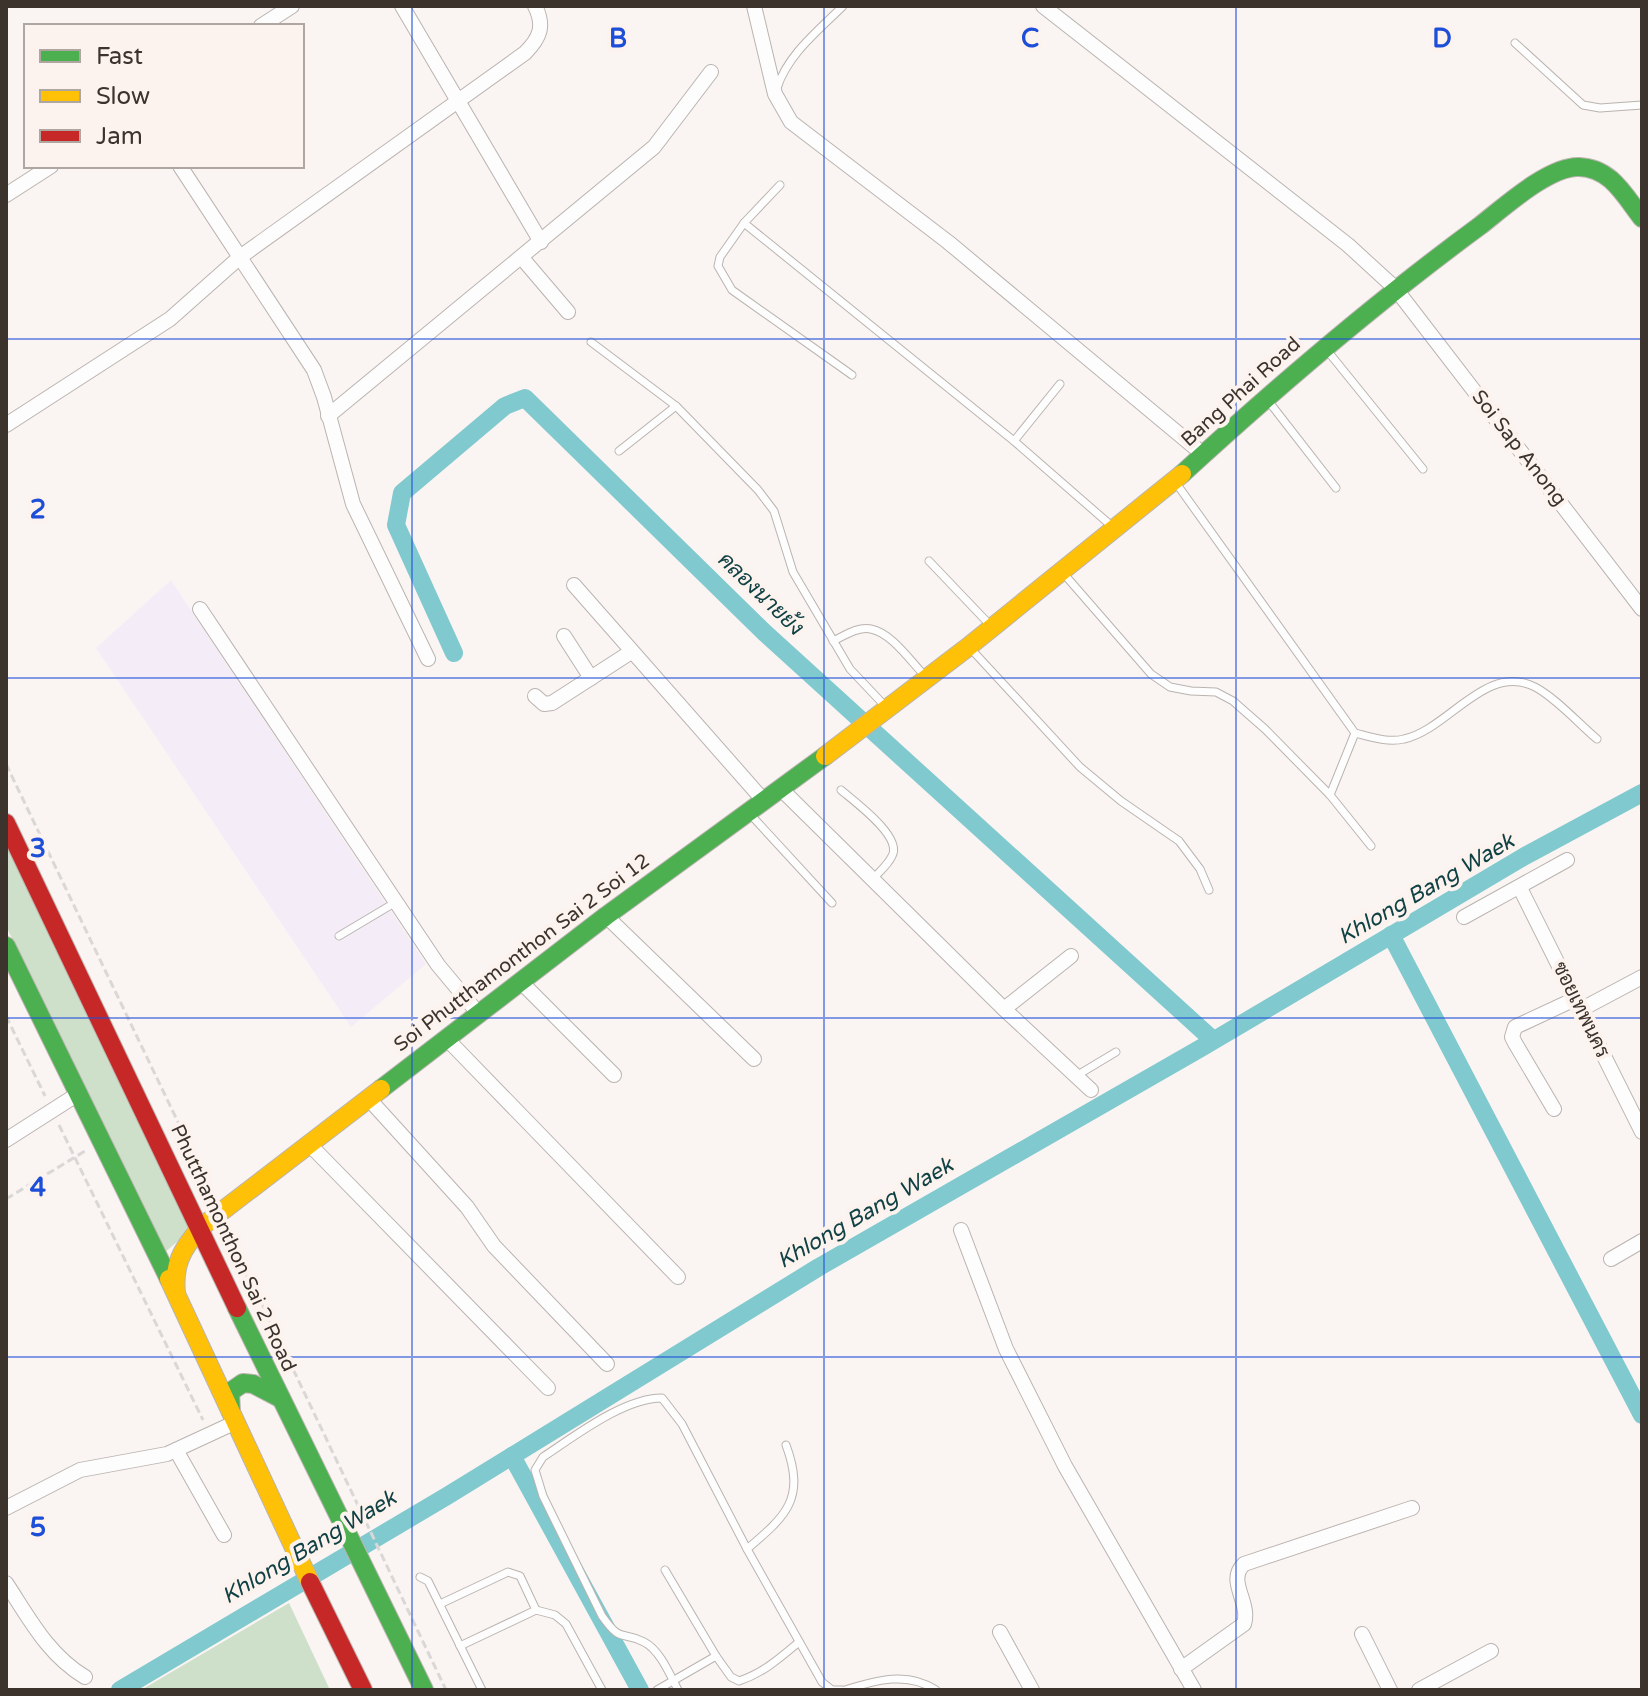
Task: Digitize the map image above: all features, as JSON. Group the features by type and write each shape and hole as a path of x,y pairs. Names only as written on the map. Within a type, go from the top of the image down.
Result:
{"main road":[{"name":"Bang Phai Road","path":"881,714 1175,481 1266,397 1395,288 1549,176 1580,167 1608,175 1642,218"},
{"name":"Soi Phutthamonthon Sai 2 Soi 12","path":"176,1293 176,1260 200,1228 606,916 881,714"},
{"name":"Phutthamonthon Sai 2 Road","path":"6,823 280,1398 424,1690"},
{"path":"6,946 176,1293 279,1519 363,1690"},
{"path":"232,1419 230,1392 243,1383 262,1388 280,1398"}],"street":[{"path":"264,24 292,6"},
{"path":"402,6 541,242"},
{"path":"6,425 170,319 240,257 525,53 538,41 542,26 535,6"},
{"path":"754,6 775,94 791,122 948,242 1204,455"},
{"name":"Soi Sap Anong","path":"1043,6 1348,245 1395,288 1642,609"},
{"path":"328,416 654,147 711,72"},
{"path":"6,195 48,168"},
{"path":"181,168 314,370 353,504 428,659"},
{"path":"522,258 568,312"},
{"path":"574,585 756,807"},
{"path":"200,609 438,965 478,1013"},
{"path":"564,636 591,678"},
{"path":"535,696 544,704 552,703 631,652"},
{"path":"781,789 1004,1009 1091,1090"},
{"path":"1464,917 1567,860"},
{"name":"ซอยเทพนคร","path":"1520,888 1642,1132"},
{"path":"606,916 754,1059"},
{"path":"1004,1009 1071,956"},
{"path":"1554,1109 1515,1043 1512,1032 1515,1027 1642,977"},
{"path":"520,981 614,1075"},
{"path":"446,1038 678,1277"},
{"path":"6,1140 78,1094"},
{"path":"368,1098 467,1207 494,1246 607,1364"},
{"path":"309,1144 548,1388"},
{"path":"961,1230 1006,1349 1045,1427 1194,1690"},
{"path":"1611,1259 1642,1241"},
{"path":"6,1508 80,1470 167,1454 215,1431 232,1419"},
{"path":"176,1450 224,1535"},
{"path":"1181,1669 1244,1624 1247,1614 1236,1580 1237,1570 1244,1564 1412,1508"},
{"path":"6,1583 43,1641 65,1665 85,1677"},
{"path":"1000,1632 1032,1690"},
{"path":"1362,1634 1390,1690"},
{"path":"1419,1690 1491,1651"}],"lane":[{"path":"775,94 782,73 792,57 843,6"},
{"path":"1515,43 1583,105 1600,108 1642,105"},
{"path":"780,185 744,223 720,257 718,266 732,290 852,375"},
{"path":"744,223 1014,441 1116,529"},
{"path":"591,342 676,406 758,490 774,511 793,572 850,669 881,714"},
{"path":"1324,347 1423,469"},
{"path":"1014,441 1060,384"},
{"path":"1266,397 1336,488"},
{"path":"619,451 676,406"},
{"path":"1175,481 1355,733 1384,740 1403,739 1432,728 1482,690 1501,683 1520,682 1537,688 1597,739"},
{"path":"929,561 992,628"},
{"path":"1062,572 1151,674 1170,687 1216,692 1233,701 1330,795 1371,846"},
{"path":"833,641 856,630 870,628 886,636 927,678"},
{"path":"968,647 1080,767 1121,801 1179,841 1200,869 1209,890"},
{"path":"1330,795 1355,733"},
{"path":"841,790 889,834 895,846 894,855 872,880"},
{"path":"756,807 832,903"},
{"path":"339,936 396,902"},
{"path":"1076,1076 1116,1052"},
{"path":"678,1690 656,1652 646,1643 613,1632 602,1616 537,1483 535,1470 543,1457 646,1398 662,1398 682,1424 747,1549 822,1682 832,1690 844,1690 877,1680 922,1680 936,1690"},
{"path":"747,1549 777,1522 792,1502 794,1481 786,1445"},
{"path":"665,1570 731,1677 739,1681 769,1667 799,1642"},
{"path":"440,1604 508,1572 520,1576 536,1610"},
{"path":"420,1577 428,1581 482,1690"},
{"path":"460,1646 536,1610 548,1612 566,1624 602,1690"},
{"path":"657,1690 716,1656"},
{"path":"920,1690 922,1680"}],"path":[{"path":"6,764 212,1192"},
{"path":"6,1016 203,1420 215,1431"},
{"path":"6,1199 101,1141"},
{"path":"226,1231 226,1238 262,1304 446,1690"}],"shaded area":[{"path":"171,580 426,964 351,1027 96,648"}],"green space":[{"path":"6,840 188,1226 165,1252 6,926"},
{"path":"289,1603 330,1690 141,1690"}],"waterway":[{"name":"คลองนายย้ง","path":"454,653 396,525 402,493 505,406 525,398 765,633 1213,1040"},
{"name":"Khlong Bang Waek","path":"120,1690 447,1496 819,1267 1201,1048 1525,856 1642,793"},
{"path":"1391,935 1642,1415"},
{"path":"512,1456 640,1690"}],"traffic: fast":[{"path":"1182,474 1366,314 1541,180 1567,168 1579,167 1600,172 1616,184 1642,218"},
{"path":"381,1089 606,916 825,756"},
{"path":"6,946 169,1279"},
{"path":"237,1308 424,1690"},
{"path":"231,1412 230,1392 243,1383 253,1384 280,1398"}],"traffic: slow":[{"path":"825,756 968,647 1182,474"},
{"path":"176,1293 180,1258 200,1228 381,1089"},
{"path":"169,1279 310,1582"}],"traffic: jam":[{"path":"6,823 237,1308"},
{"path":"310,1582 363,1690"}]}
